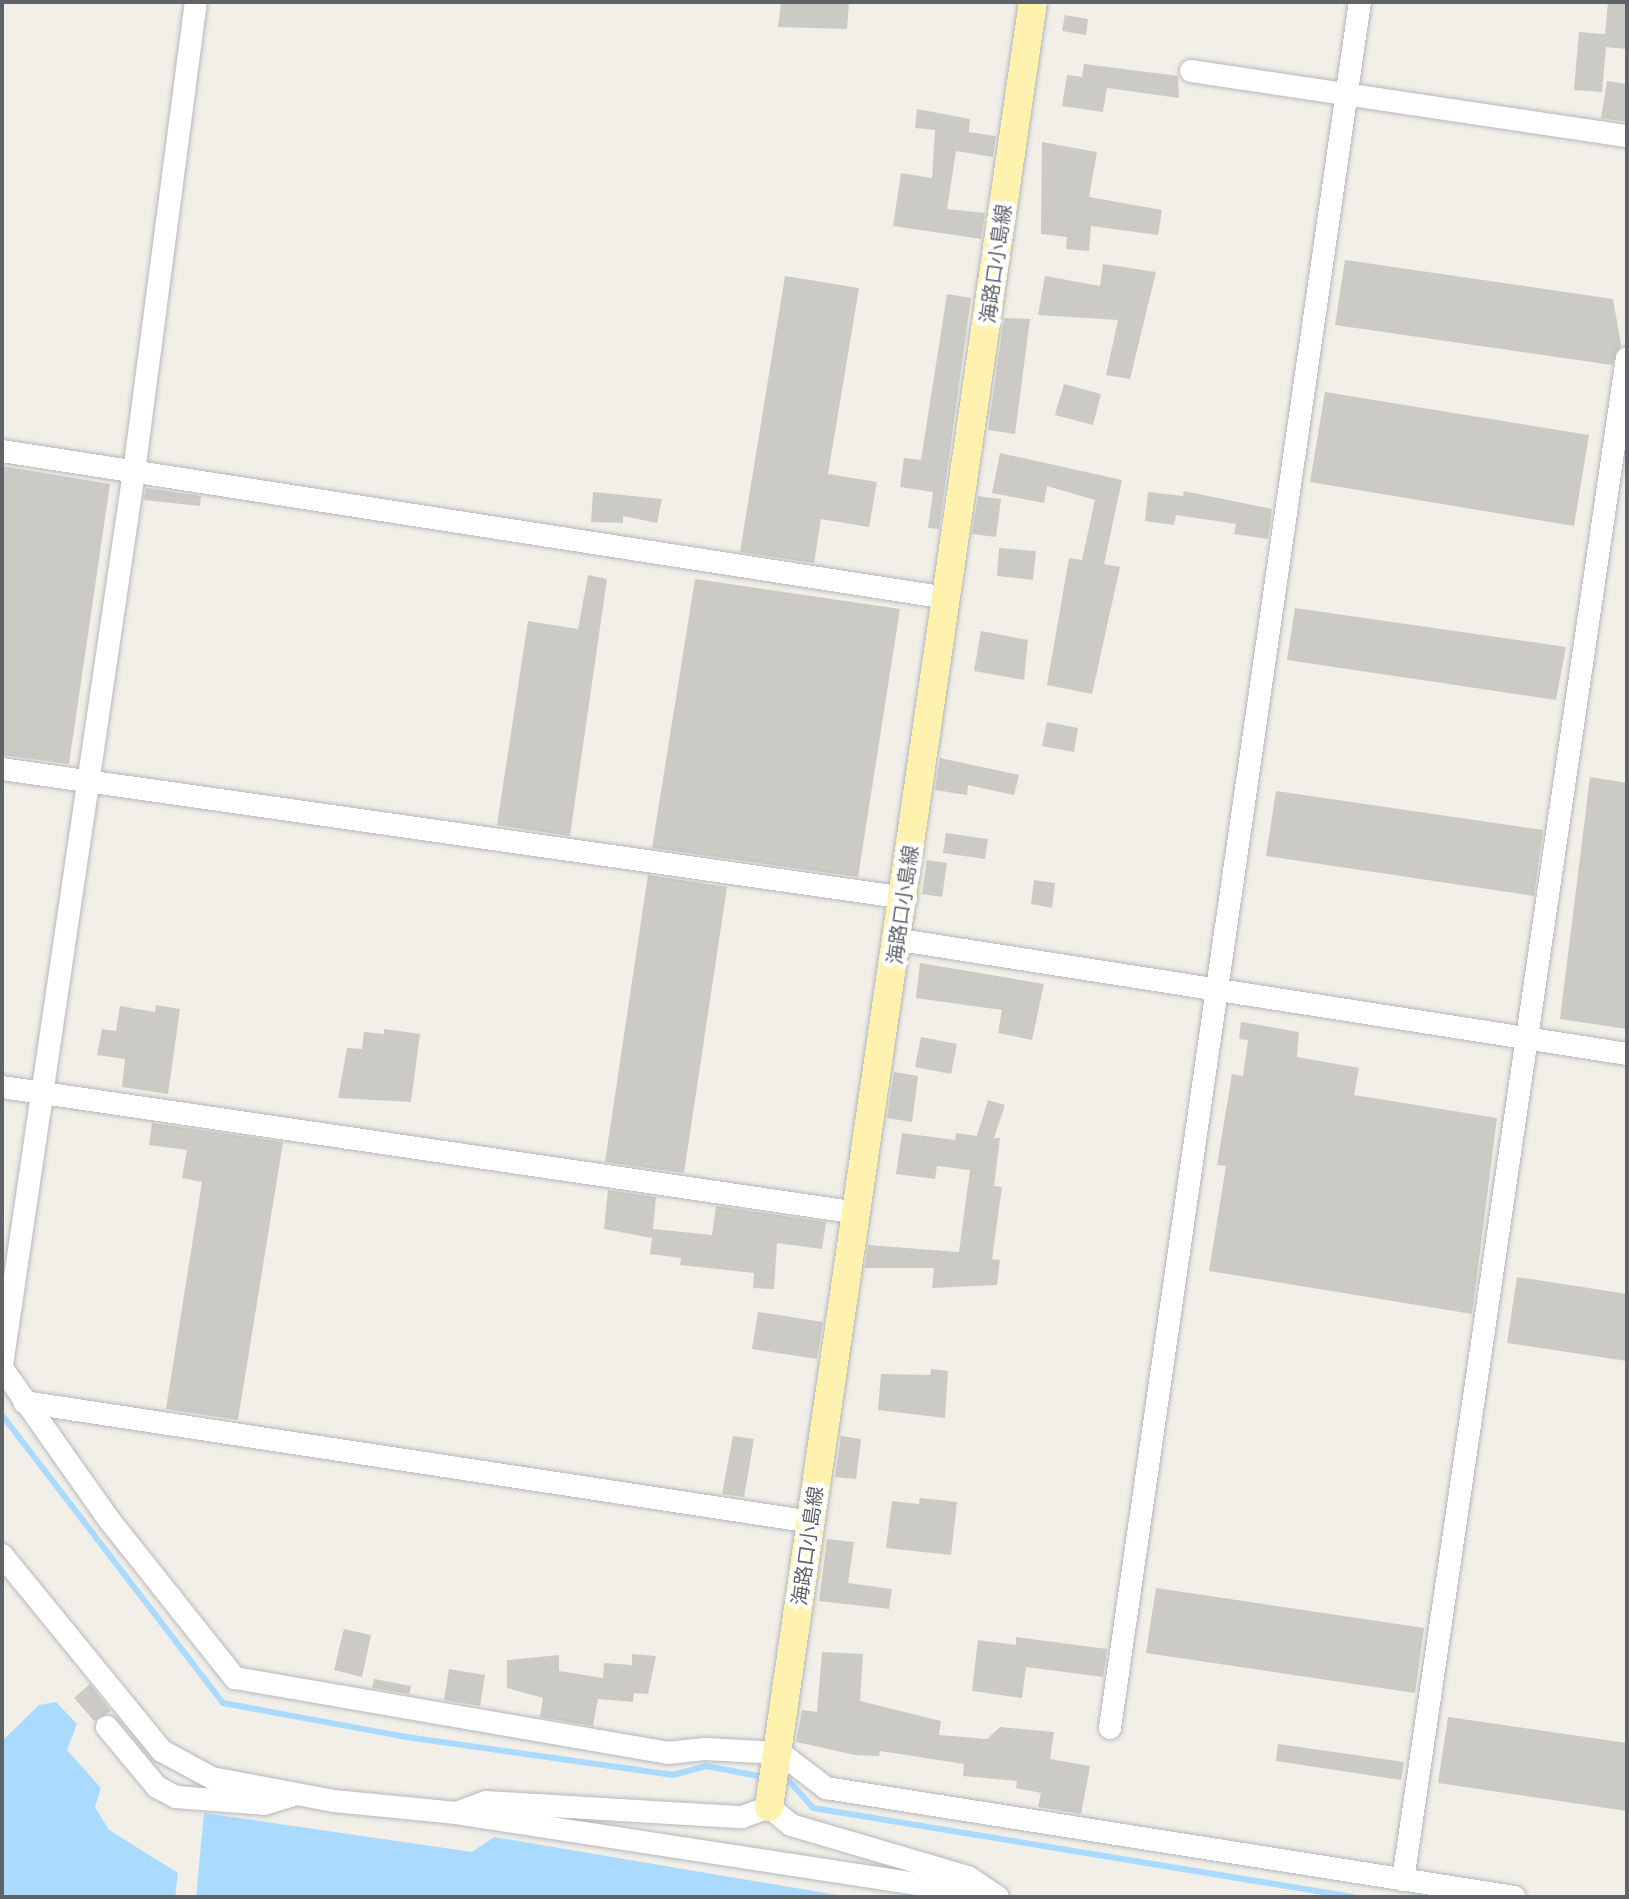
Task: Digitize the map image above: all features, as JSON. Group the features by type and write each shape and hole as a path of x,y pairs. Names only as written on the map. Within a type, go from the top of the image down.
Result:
{"main road":[{"name":"海路口小島線","path":"776,1776 900,940 1033,2"}],"street":[{"path":"196,2 134,472 40,1092 2,1366 24,1402 235,1678 667,1753 826,1788 1514,1897"},
{"path":"1110,1728 1213,988 1360,2"},
{"path":"1191,71 1627,136"},
{"path":"1403,1880 1627,358"},
{"path":"2,451 947,598"},
{"path":"2,769 906,898"},
{"path":"900,940 1627,1054"},
{"path":"2,1087 858,1213"},
{"path":"24,1402 812,1522"},
{"path":"2,1555 10,1582 162,1751 212,1778 994,1896"},
{"path":"107,1727 157,1787 176,1797 264,1804 298,1793"},
{"path":"456,1813 486,1802 742,1817 776,1776"},
{"path":"776,1776 791,1825 968,1877 994,1896"}],"water":[{"path":"56,1702 77,1724 67,1750 101,1788 95,1807 109,1830 178,1873 175,1897 2,1897 2,1741 39,1705"},
{"path":"204,1813 472,1852 494,1837 849,1897 196,1897"}],"building":[{"path":"849,2 847,29 778,27 781,3"},
{"path":"1608,2 1627,3 1627,49 1606,47 1602,92 1574,90 1579,32 1605,34"},
{"path":"1065,15 1088,19 1086,35 1062,31"},
{"path":"1084,64 1178,76 1179,98 1107,88 1103,112 1062,106 1067,75 1082,77"},
{"path":"1607,81 1627,84 1627,122 1601,118"},
{"path":"917,109 970,119 969,132 996,136 993,157 956,151 947,209 985,213 981,239 893,226 901,173 932,178 935,130 915,128"},
{"path":"1042,142 1097,152 1089,197 1162,210 1158,235 1091,226 1089,251 1066,249 1067,237 1041,234"},
{"path":"1345,260 1613,299 1621,345 1612,365 1335,325"},
{"path":"1103,264 1156,272 1130,379 1106,375 1118,320 1038,315 1045,276 1100,286"},
{"path":"785,276 859,288 828,474 877,482 869,527 821,519 814,563 740,552"},
{"path":"947,294 971,298 939,529 928,528 933,492 900,487 904,458 921,460"},
{"path":"1004,318 1030,319 1015,434 988,430"},
{"path":"1064,384 1101,394 1093,425 1055,415"},
{"path":"1325,392 1589,435 1574,526 1310,482"},
{"path":"1000,453 1122,480 1104,564 1120,567 1092,694 1047,685 1069,558 1082,560 1095,500 1047,486 1044,503 992,493"},
{"path":"2,466 110,484 69,764 2,755"},
{"path":"146,488 201,496 200,506 144,500"},
{"path":"1184,491 1272,509 1268,539 1234,534 1236,524 1176,515 1174,525 1145,521 1148,492 1183,496"},
{"path":"593,492 662,499 657,523 623,516 623,523 591,522"},
{"path":"978,496 1001,499 996,537 972,534"},
{"path":"999,548 1036,551 1033,580 997,576"},
{"path":"588,575 607,579 570,836 497,825 528,621 578,629"},
{"path":"695,579 900,609 858,877 652,848"},
{"path":"1295,608 1566,647 1556,700 1287,660"},
{"path":"981,631 1028,640 1024,680 974,671"},
{"path":"1047,722 1078,728 1074,752 1042,746"},
{"path":"940,758 1019,775 1014,795 968,785 967,795 935,790"},
{"path":"1590,777 1627,783 1627,1029 1560,1019"},
{"path":"1276,791 1543,830 1534,896 1266,856"},
{"path":"946,833 988,839 985,859 943,853"},
{"path":"927,860 947,863 942,897 922,894"},
{"path":"648,875 727,887 684,1173 605,1162"},
{"path":"1034,880 1055,883 1052,908 1031,904"},
{"path":"920,963 1044,984 1032,1040 998,1033 1002,1010 916,998"},
{"path":"156,1005 180,1009 168,1094 122,1087 125,1059 97,1055 102,1029 116,1031 120,1006 155,1012"},
{"path":"1241,1022 1299,1032 1297,1057 1359,1068 1354,1095 1497,1118 1472,1314 1209,1271 1226,1166 1217,1165 1232,1074 1243,1076 1248,1040 1239,1039"},
{"path":"384,1029 420,1034 411,1102 338,1098 347,1048 362,1049 364,1032 384,1034"},
{"path":"921,1037 957,1044 951,1074 915,1067"},
{"path":"894,1072 918,1076 912,1122 887,1118"},
{"path":"988,1100 1005,1105 994,1138 1000,1138 994,1186 1002,1187 992,1259 1000,1260 997,1285 932,1288 934,1268 865,1268 868,1245 959,1252 970,1170 937,1166 935,1179 896,1174 902,1133 955,1140 956,1133 977,1136"},
{"path":"152,1123 283,1142 238,1420 166,1409 202,1182 182,1178 187,1150 149,1145"},
{"path":"608,1190 656,1197 653,1229 712,1235 716,1206 826,1222 822,1249 777,1243 774,1289 753,1288 754,1273 680,1265 681,1258 650,1254 652,1238 604,1229"},
{"path":"1517,1277 1627,1294 1627,1361 1507,1343"},
{"path":"758,1312 823,1322 817,1359 752,1349"},
{"path":"931,1369 948,1371 945,1418 878,1410 881,1374 930,1375"},
{"path":"733,1436 754,1439 744,1497 722,1494"},
{"path":"841,1436 861,1439 856,1479 835,1477"},
{"path":"920,1498 957,1502 951,1555 886,1548 892,1501 919,1504"},
{"path":"827,1539 854,1542 848,1583 892,1589 889,1609 819,1601"},
{"path":"1156,1588 1424,1628 1415,1693 1146,1653"},
{"path":"344,1629 371,1635 362,1677 334,1670"},
{"path":"1016,1637 1107,1649 1103,1677 1026,1667 1022,1698 972,1691 978,1640 1016,1645"},
{"path":"822,1652 863,1654 860,1701 941,1721 939,1735 987,1739 1000,1727 1054,1732 1050,1759 1090,1766 1081,1814 1038,1807 1041,1793 1016,1788 1017,1781 963,1776 964,1764 880,1751 879,1756 855,1755 796,1742 802,1710 817,1712"},
{"path":"632,1654 656,1656 648,1694 634,1693 633,1702 598,1699 593,1726 540,1717 543,1698 507,1688 507,1660 559,1655 559,1671 603,1678 604,1663 632,1665"},
{"path":"449,1669 485,1675 480,1706 444,1700"},
{"path":"374,1679 411,1686 409,1694 372,1688"},
{"path":"90,1684 111,1711 94,1721 74,1698"},
{"path":"1448,1717 1627,1743 1627,1811 1438,1783"},
{"path":"1278,1744 1404,1762 1401,1780 1276,1761"}],"waterway":[{"path":"2,1415 223,1703 406,1737 673,1775 706,1766 764,1777"},
{"path":"779,1780 789,1781 813,1808 1353,1897"}]}
